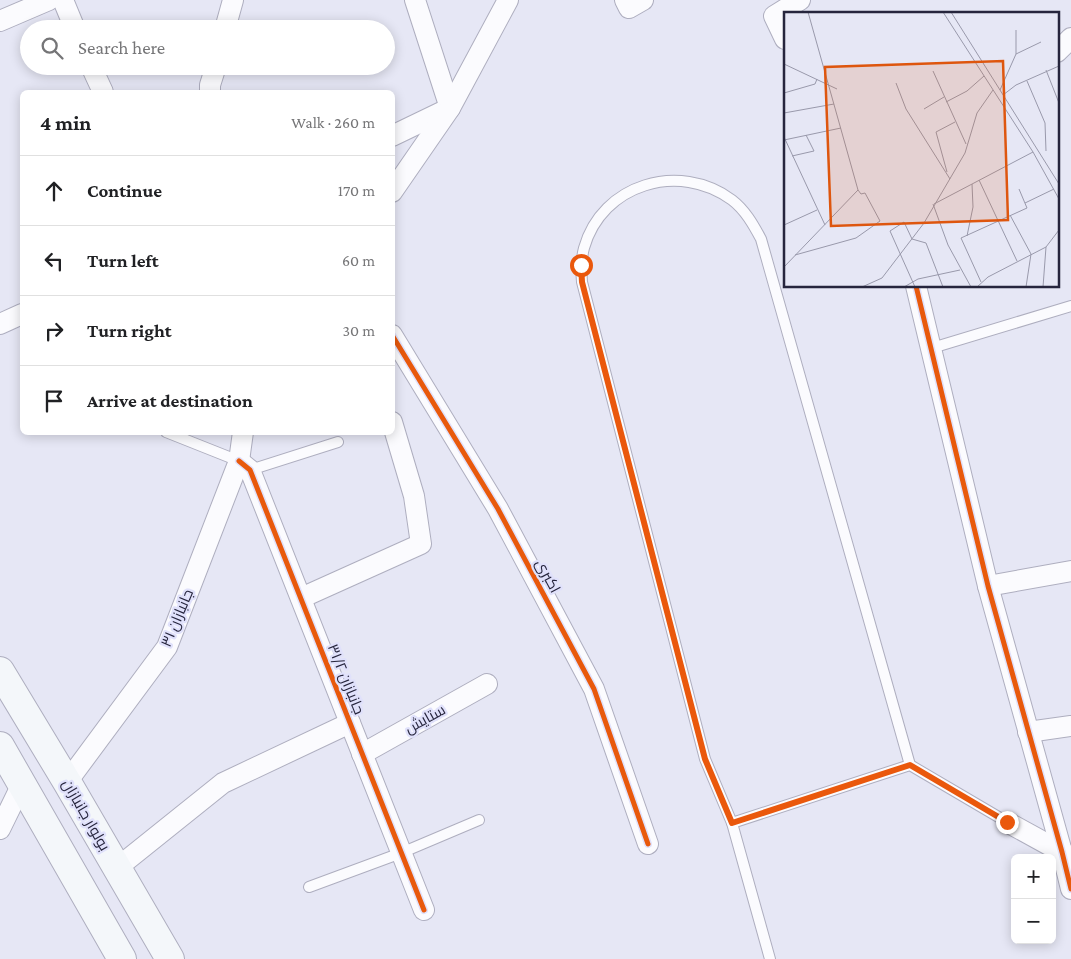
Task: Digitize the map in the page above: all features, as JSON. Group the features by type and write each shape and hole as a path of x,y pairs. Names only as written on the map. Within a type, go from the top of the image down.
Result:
{"main road":[{"name":"بولوار جانبازان","path":"0,672 67,782 170,959"},
{"path":"1,751 22,784 122,959"}],"street":[{"path":"0,20 49,0"},
{"path":"63,0 71,20"},
{"path":"228,20 233,0"},
{"path":"415,0 450,108"},
{"path":"395,188 450,108 508,0"},
{"path":"625,0 629,8 643,0"},
{"path":"784,37 774,16 800,0"},
{"path":"1058,51 1071,38"},
{"path":"95,75 101,90"},
{"path":"210,90 213,75"},
{"path":"395,135 450,108"},
{"path":"917,288 988,586 1028,732 1067,854 1071,889"},
{"path":"0,324 20,315"},
{"name":"اکبری","path":"395,340 498,509 594,689 648,844"},
{"path":"300,598 421,544 414,496 395,432"},
{"name":"جانبازان ۳۱","path":"67,782 167,647 245,466 243,435"},
{"name":"جانبازان ۳۱/۲","path":"245,466 300,598 424,910"},
{"path":"988,586 1071,571"},
{"name":"ستایش","path":"362,754 487,684"},
{"path":"117,868 223,783 350,723"},
{"path":"1028,732 1071,726"},
{"path":"0,829 22,784"},
{"path":"1007,822 1067,854"}],"lane":[{"path":"770,959 732,823 705,759 582,282 581,265 584,248 590,232 611,204 625,194 640,186 657,182 689,181 712,188 733,200 754,225 761,239 910,765 1007,822"},
{"path":"932,348 1071,306"},
{"path":"173,435 245,466 338,442"},
{"path":"732,823 910,765"},
{"path":"309,887 401,853 479,820"}],"cycle path":[{"path":"916,288 988,586 1071,889"},
{"path":"395,340 498,509 594,689 648,844"},
{"path":"239,461 250,470 424,910"}],"route":[{"path":"581,265 582,282 705,759 732,823 910,765 1007,822"}]}
